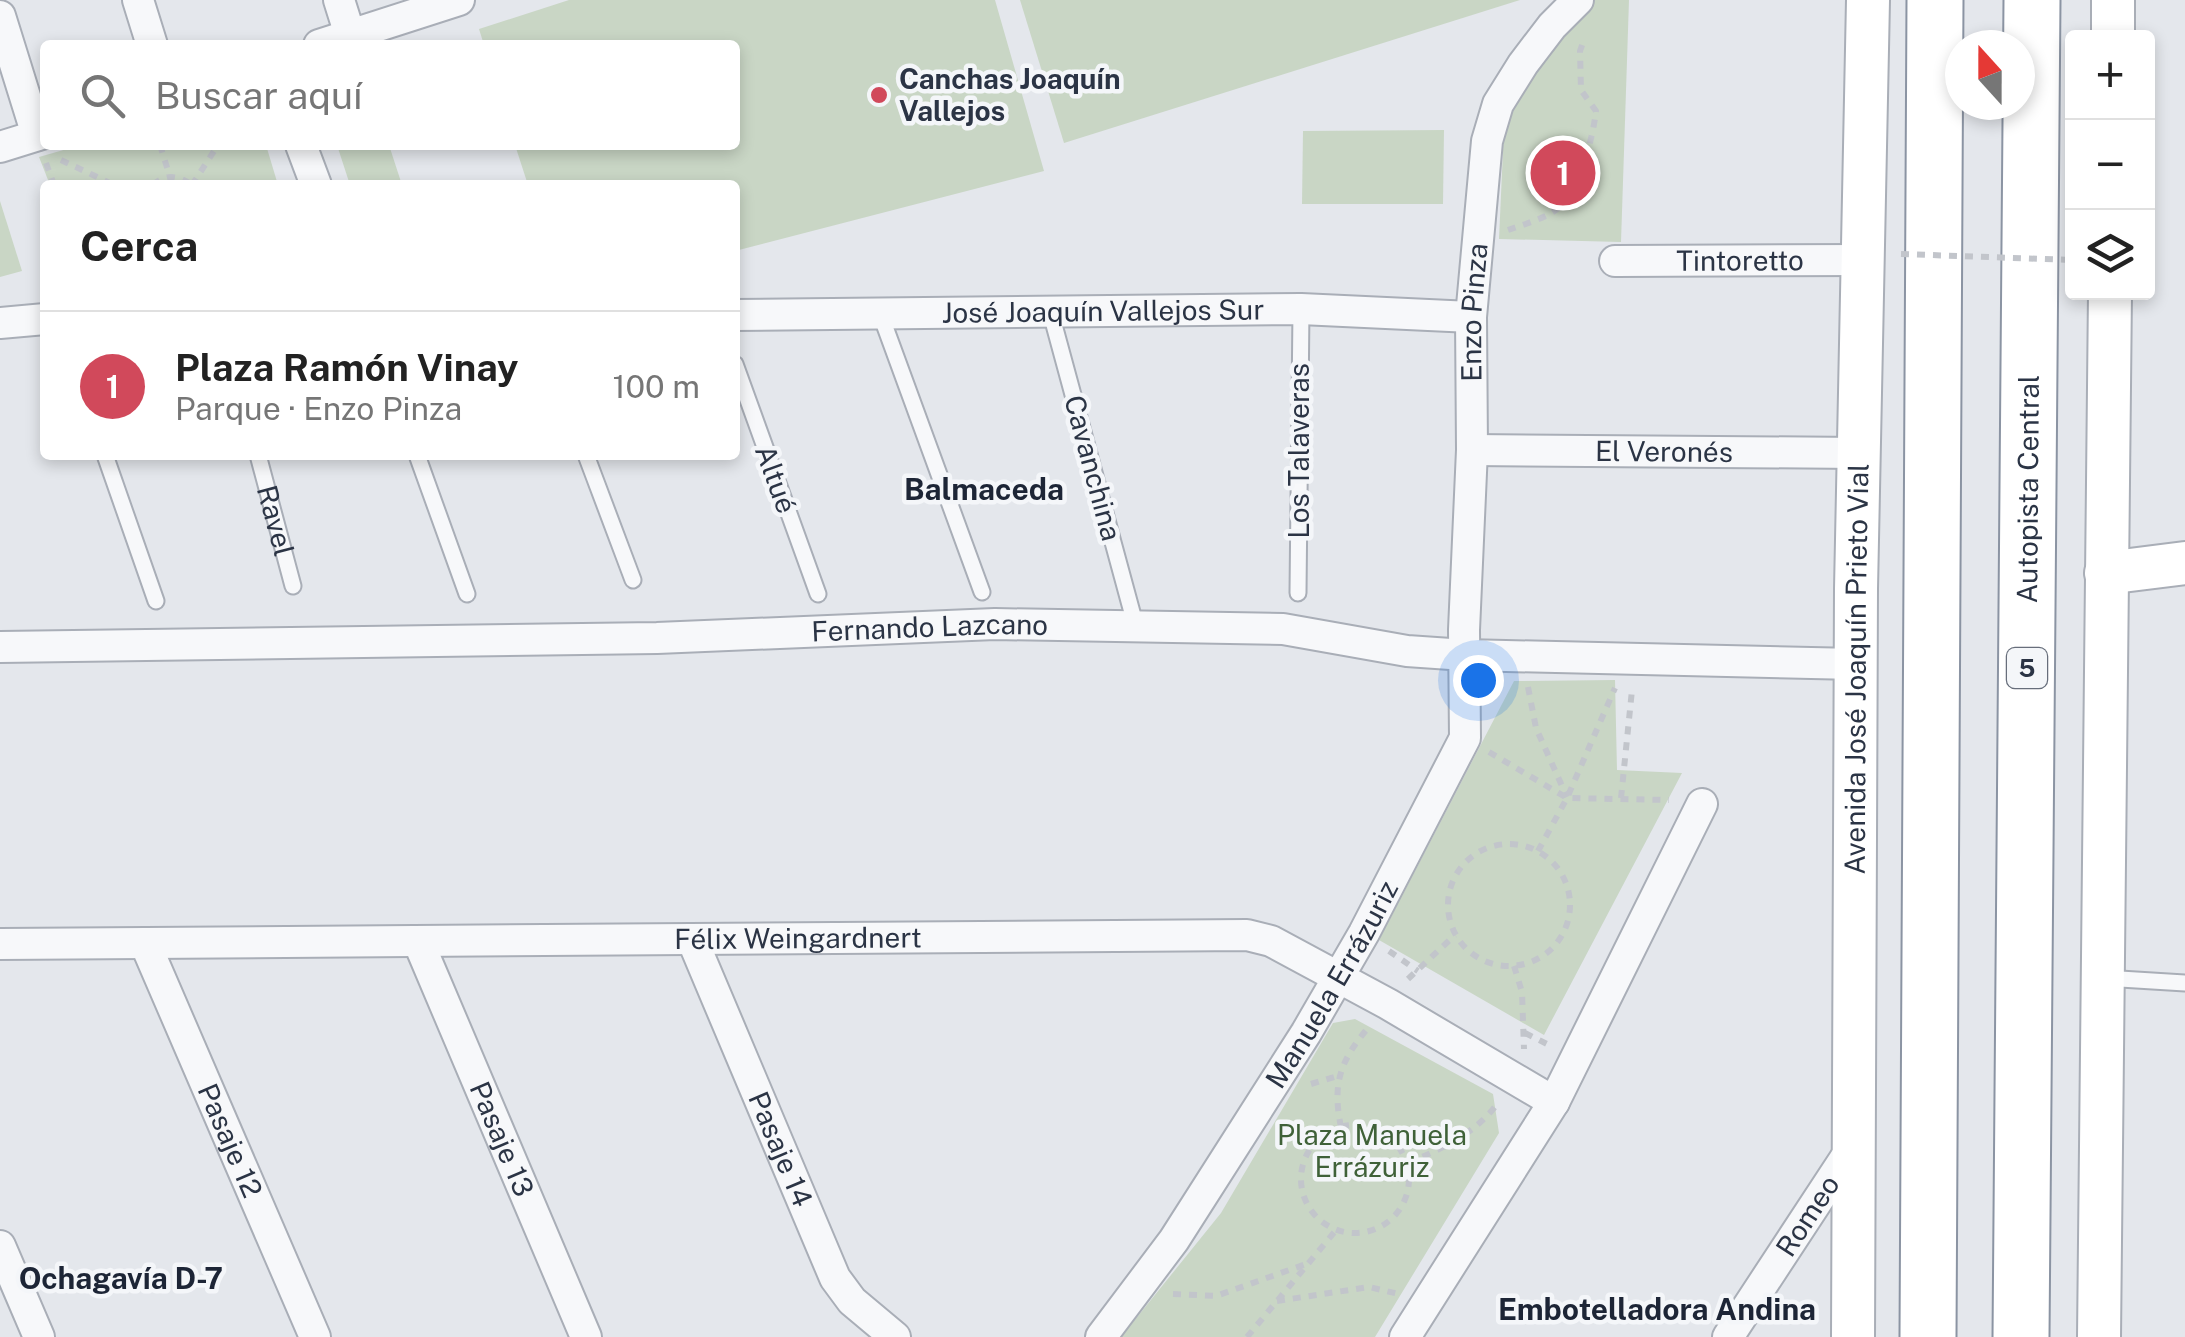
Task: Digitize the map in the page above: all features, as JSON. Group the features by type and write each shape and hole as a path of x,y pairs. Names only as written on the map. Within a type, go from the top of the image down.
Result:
{"highway":[{"path":"1928,1337 1935,0"},
{"name":"Autopista Central","path":"2021,1337 2032,0"}],"main road":[{"name":"Avenida José Joaquín Prieto Vial","path":"1852,1337 1859,453 1883,257 1868,0"},
{"path":"2113,0 2113,30"},
{"path":"2099,1337 2110,300"},
{"path":"2106,573 2185,563"}],"street":[{"path":"138,0 150,40"},
{"path":"339,0 350,35"},
{"path":"335,40 460,0"},
{"name":"Enzo Pinza","path":"1465,655 1472,317 1487,140 1498,104 1542,38 1578,0"},
{"path":"0,16 40,130"},
{"path":"0,147 40,142"},
{"path":"303,150 314,180"},
{"name":"Tintoretto","path":"1615,261 1883,257"},
{"name":"José Joaquín Vallejos Sur","path":"740,316 1301,309 1472,317"},
{"path":"0,322 40,319"},
{"name":"El Veronés","path":"1472,450 1859,453"},
{"name":"Fernando Lazcano","path":"0,647 638,638 994,624 1283,629 1408,651 1465,655 1856,664"},
{"name":"Manuela Errázuriz","path":"1101,1337 1174,1240 1227,1160 1364,933 1465,738 1465,655"},
{"path":"1405,1337 1554,1102 1699,809"},
{"name":"Félix Weingardnert","path":"0,944 1247,935 1272,941 1554,1102"},
{"name":"Pasaje 14","path":"692,939 835,1278 852,1302 895,1337"},
{"name":"Pasaje 13","path":"418,941 586,1337"},
{"name":"Pasaje 12","path":"144,943 316,1337"},
{"name":"Romeo","path":"1728,1337 1854,1145"},
{"path":"0,1246 39,1337"}],"lane":[{"name":"Los Talaveras","path":"1298,593 1301,309"},
{"name":"Cavanchina","path":"1050,310 1136,626"},
{"path":"880,313 982,592"},
{"name":"Altué","path":"740,378 818,594"},
{"path":"107,460 156,601"},
{"name":"Ravel","path":"259,460 294,586"},
{"path":"419,460 466,594"},
{"path":"588,460 634,580"},
{"path":"2103,978 2185,982"}],"path":[{"path":"1478,240 1556,211 1572,188 1592,140 1596,110 1581,90 1580,51 1585,36"},
{"path":"58,150 106,180"},
{"path":"162,150 170,176"},
{"path":"195,180 215,150"},
{"path":"163,180 170,176 185,180"},
{"path":"1883,257 2065,260"},
{"path":"1535,658 1528,690 1536,728 1568,798"},
{"path":"1538,851 1568,798 1620,677"},
{"path":"1620,798 1634,678"},
{"path":"1465,738 1568,798 1676,801 1699,809"},
{"path":"1521,845 1538,851 1562,874 1568,891 1566,926 1546,954 1531,962 1514,966 1480,960 1466,949 1448,920 1450,885 1459,869 1486,848 1521,845"},
{"path":"1340,1127 1374,1128 1389,1136 1408,1163 1406,1197 1386,1223 1354,1233 1337,1229 1310,1209 1301,1177 1304,1160 1312,1145 1340,1127"},
{"path":"1247,1337 1337,1229"},
{"path":"1167,1291 1180,1296 1216,1296 1309,1263"},
{"path":"1277,1301 1370,1286 1408,1296 1425,1308"}],"green space":[{"name":"Canchas Joaquín Vallejos","path":"569,0 995,0 1044,171 740,250 740,180 526,180 517,150 740,150 740,40 482,40 479,29"},
{"name":"Canchas Joaquín Vallejos","path":"1020,0 1520,0 1064,143"},
{"path":"1584,0 1629,0 1621,242 1499,239 1505,106"},
{"path":"1444,130 1443,204 1302,204 1303,131"},
{"path":"64,150 268,150 276,180 48,180 39,157"},
{"path":"339,150 391,150 400,180 348,180"},
{"path":"0,201 22,271 0,277"},
{"path":"1615,680 1617,770 1682,773 1544,1035 1379,940 1514,681"},
{"name":"Plaza Manuela Errázuriz","path":"1355,1019 1493,1094 1499,1133 1375,1337 1121,1337 1221,1213 1333,1023"}],"place":[{"name":"Canchas Joaquín Vallejos","path":"879,95"},
{"name":"Plaza Ramón Vinay","path":"1563,173"}],"district":[{"name":"Balmaceda","path":"984,490"},
{"name":"Ochagavía D-7","path":"121,1279"},
{"name":"Embotelladora Andina","path":"1657,1310"}]}
